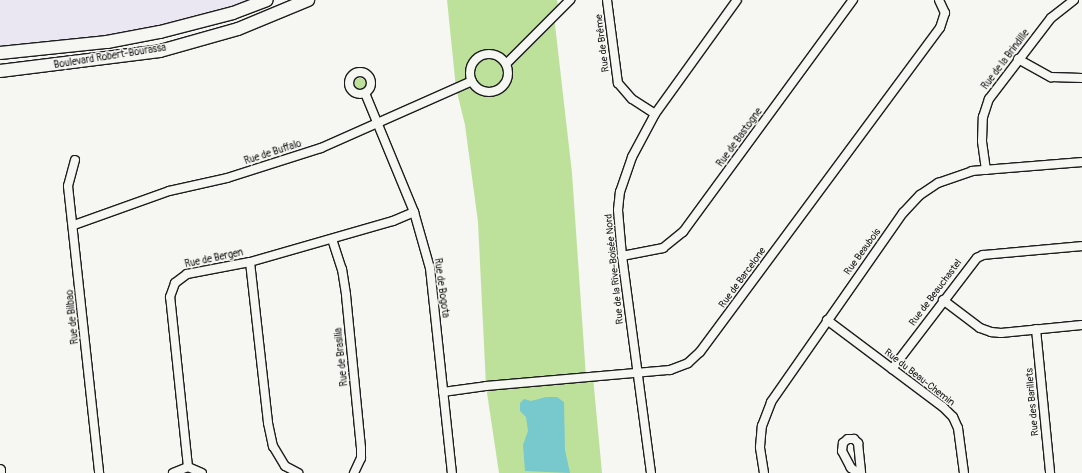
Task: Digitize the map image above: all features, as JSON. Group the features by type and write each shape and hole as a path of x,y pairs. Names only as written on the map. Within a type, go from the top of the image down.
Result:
{"highway":[{"name":"Boulevard Robert-Bourassa","path":"0,53 107,42 160,32 233,13 267,0"},
{"name":"Boulevard Robert-Bourassa","path":"0,71 160,51 238,29 308,0"}],"street":[{"path":"506,64 496,55 483,55 473,63 470,75 472,81 486,92 498,90 506,81 506,64 570,0"},
{"name":"Rue de Brême","path":"607,0 618,83 632,99 655,114"},
{"name":"Rue de la Rive-Boisée Nord","path":"651,473 636,373 622,256 618,210 620,192 632,156 655,114 737,0"},
{"name":"Rue de Bastogne","path":"622,256 663,248 683,232 853,0"},
{"name":"Rue de Barcelone","path":"443,392 486,386 670,370 688,363 700,352 940,28 945,13 939,0"},
{"name":"Rue de la Brindille","path":"986,170 982,141 983,117 989,99 1018,59 1051,18 1074,0"},
{"path":"1018,59 1051,77 1082,78"},
{"name":"Rue de Buffalo","path":"74,226 169,191 274,164 377,124 472,81"},
{"name":"Rue de Bogota","path":"365,93 414,212 430,268 452,473"},
{"name":"Rue de Bilbao","path":"76,160 68,186 74,226 99,473"},
{"name":"Rue Beaubois","path":"764,473 760,447 762,426 771,402 827,320 903,214 920,195 954,176 986,170 1082,162"},
{"name":"Rue de Bergen","path":"188,467 170,297 175,283 187,274 250,262 393,221 414,212"},
{"name":"Rue de Brasilia","path":"332,239 342,269 346,295 361,448 361,458 354,473"},
{"name":"Rue de Beauchastel","path":"892,369 971,263 983,255 1082,246"},
{"path":"250,262 268,423 273,446 285,466 298,473"},
{"path":"943,300 980,328 991,332 1001,333 1082,325"},
{"name":"Rue du Beau-Chemin","path":"827,320 943,407 953,417 958,428 964,473"},
{"name":"Rue des Barillets","path":"1036,329 1050,473"},
{"path":"174,473 188,467 202,473"}],"shaded area":[{"path":"0,0 267,0 197,23 0,53"}],"green space":[{"path":"447,0 557,0 559,11 554,16 572,173 586,377 593,377 602,473 499,473 486,386 478,222 465,125 456,88"},
{"path":"360,78 364,80 366,84 364,88 360,90 356,88 354,84 356,80"}],"water":[{"path":"546,397 557,397 564,402 565,450 570,473 525,471 523,445 528,431 526,417 520,411 520,403 524,399 531,401"}]}
